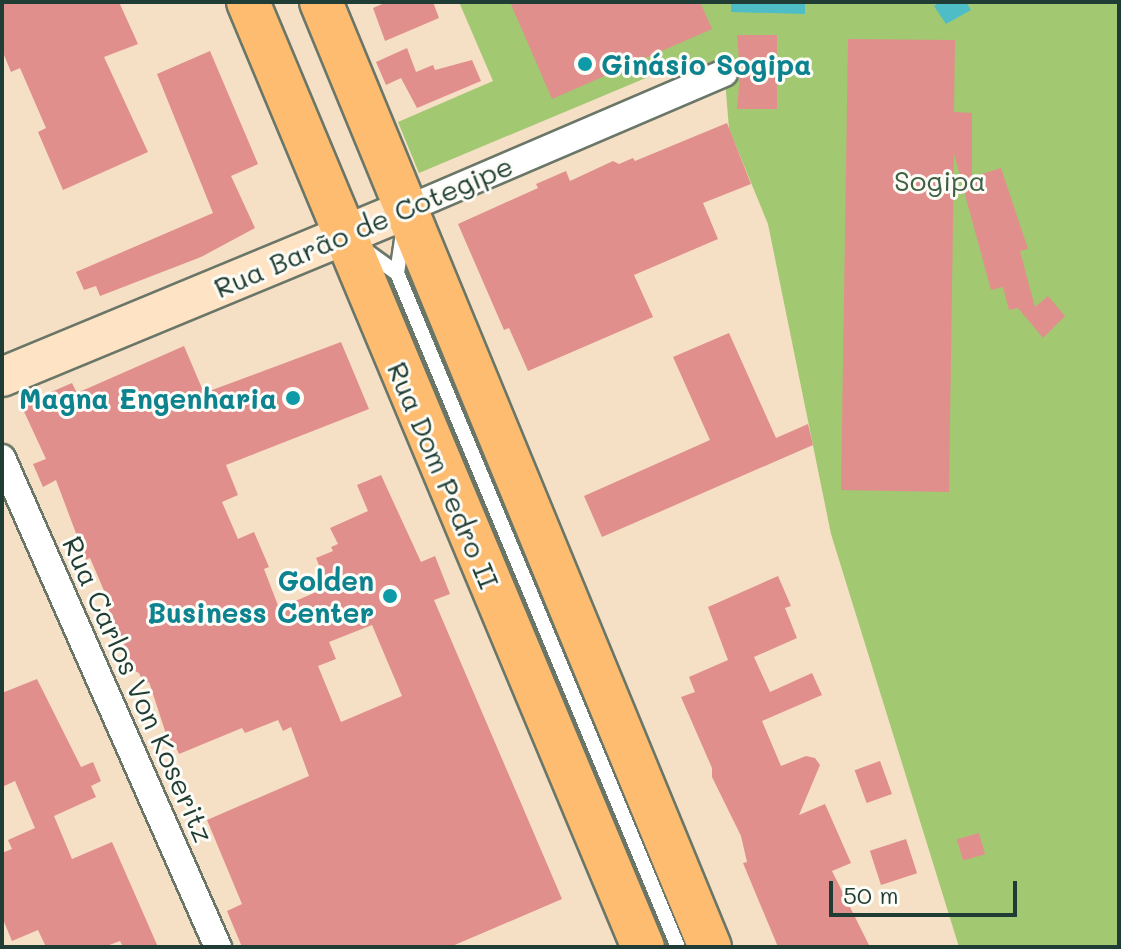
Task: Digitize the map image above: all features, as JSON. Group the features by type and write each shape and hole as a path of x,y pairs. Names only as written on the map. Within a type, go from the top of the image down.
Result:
{"main road":[{"name":"Rua Dom Pedro II","path":"248,2 643,947"},
{"path":"321,2 710,947"}],"street":[{"name":"Rua Barão de Cotegipe","path":"2,377 724,73"},
{"name":"Rua Carlos Von Koseritz","path":"2,458 218,947"}],"lane":[{"path":"397,273 407,209"},
{"path":"344,234 397,273 678,947"}],"green space":[{"name":"Sogipa","path":"459,2 1119,2 1119,947 959,947 831,534 768,224 729,129 724,67 672,67 419,173 398,122 493,81"}],"water":[{"path":"731,2 805,2 805,14 731,12"},
{"path":"940,2 966,2 971,10 946,24 934,6"}],"building":[{"path":"2,2 119,2 138,44 104,57 148,152 63,190 38,132 46,128 20,68 11,72 2,50"},
{"path":"387,2 433,2 439,18 385,41 373,8"},
{"name":"Ginásio Sogipa","path":"510,2 700,2 712,29 552,99"},
{"path":"737,35 777,35 777,109 737,109 740,74"},
{"path":"848,39 955,40 954,112 972,113 972,177 1001,168 1028,249 1020,251 1035,307 1048,296 1065,316 1043,338 1018,308 1009,310 1003,287 991,290 954,154 949,492 841,490"},
{"path":"407,48 416,72 404,77 433,65 435,70 472,60 481,81 417,108 401,78 386,85 376,62"},
{"path":"210,51 258,164 231,176 255,228 201,257 100,296 96,286 84,290 76,272 213,213 157,74"},
{"path":"727,123 751,184 703,203 718,239 634,275 653,317 528,371 509,328 504,330 458,224 538,188 536,184 566,171 570,181 613,161 619,164 633,158 635,161"},
{"path":"729,333 776,438 808,424 813,445 602,537 584,496 710,440 673,357"},
{"path":"341,342 369,409 226,465 238,495 222,502 238,539 254,532 269,567 264,569 279,608 328,587 316,558 333,551 331,547 338,544 330,528 368,511 357,485 381,475 421,562 435,556 450,594 434,600 562,899 450,947 242,947 227,911 242,904 207,820 309,776 291,727 283,731 278,720 245,733 242,728 179,754 173,741 169,743 149,682 144,684 139,673 131,669 131,661 108,608 111,607 90,558 86,560 56,480 43,487 33,464 46,459 21,405 72,383 77,393 184,346 204,393","holes":["372,625 402,696 341,722 318,666 336,659 329,642"]},
{"path":"778,576 791,606 785,608 797,638 754,657 770,692 812,673 822,695 762,721 781,766 806,756 815,758 820,765 799,815 825,804 851,863 832,871 870,947 778,947 743,863 747,862 741,836 712,777 712,768 681,697 695,692 689,677 728,660 708,607"},
{"path":"37,679 81,767 93,762 101,781 91,786 96,797 54,816 72,859 112,842 158,947 123,947 120,941 104,947 46,947 38,930 12,941 2,917 2,853 12,849 8,840 35,828 15,781 2,787 2,693"},
{"path":"880,761 892,794 867,803 855,770"},
{"path":"979,833 985,854 963,860 957,839"},
{"path":"906,839 917,873 881,885 870,851"}],"place":[{"name":"Ginásio Sogipa","path":"585,64"},
{"name":"Magna Engenharia","path":"293,398"},
{"name":"Golden Business Center","path":"390,596"}]}
